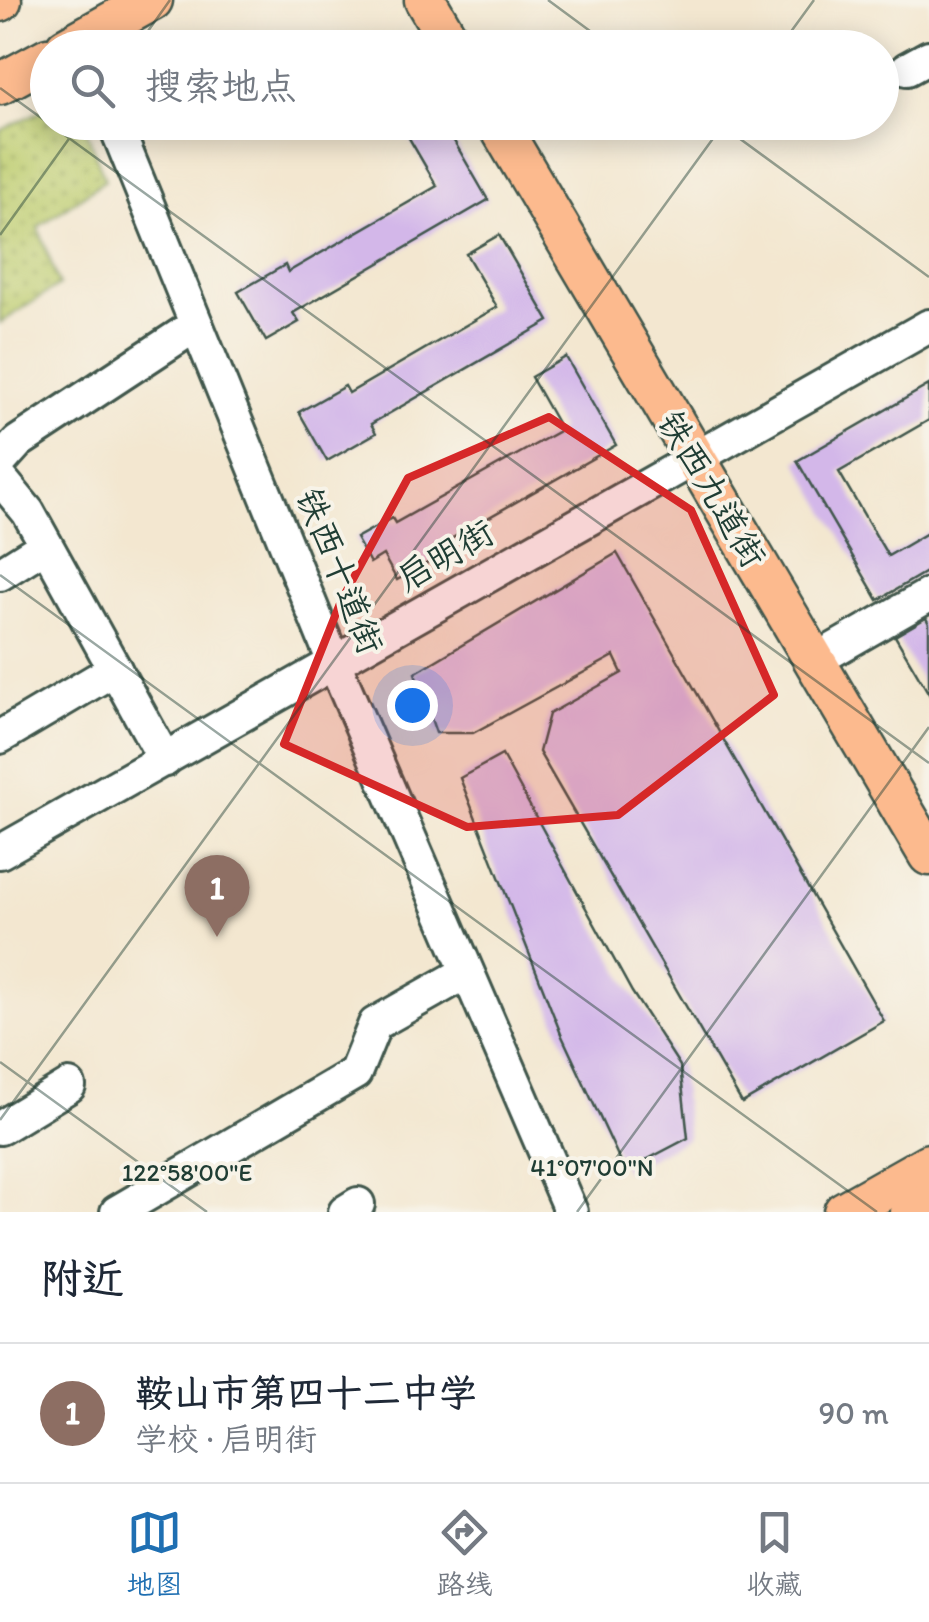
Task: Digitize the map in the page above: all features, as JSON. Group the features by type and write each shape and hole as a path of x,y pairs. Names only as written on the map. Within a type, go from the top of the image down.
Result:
{"main road":[{"path":"100,30 152,0"},
{"path":"425,0 442,30"},
{"path":"0,84 30,68"},
{"name":"铁西九道街","path":"508,140 929,856"},
{"path":"844,1212 929,1164"},
{"path":"911,1212 929,1202"}],"street":[{"name":"铁西十道街","path":"121,140 334,665 571,1212"},
{"path":"0,462 18,442 196,325"},
{"name":"启明街","path":"0,852 929,326"},
{"path":"0,478 46,544 165,760"},
{"path":"0,574 46,544"},
{"path":"814,661 929,595"},
{"path":"0,738 114,669"},
{"path":"116,1212 354,1072 376,1024 467,972"},
{"path":"0,1128 70,1086"}],"highlighted area":[{"path":"549,417 691,510 774,695 618,815 467,827 284,744 341,601 408,478"}],"green space":[{"path":"30,116 30,140 90,140 105,180 38,227 59,285 0,323 0,131"}],"building":[{"path":"410,140 453,140 488,200 293,313 299,322 266,341 238,292 285,265 288,272 437,186"},
{"path":"499,235 549,321 371,424 376,433 327,461 299,412 345,386 349,393 497,307 466,254"},
{"path":"566,357 616,445 435,548 440,556 397,580 383,555 370,563 356,538 392,518 395,523 561,430 531,377"},
{"path":"929,385 929,420 839,472 888,556 929,532 929,570 878,600 797,461"},
{"path":"617,553 884,1021 742,1103 539,752 549,714 622,673 614,656 473,733 436,733 415,673"},
{"path":"926,618 929,624 929,694 895,636"},
{"path":"502,755 632,992 680,1066 688,1138 625,1171 561,1034 460,778"}],"place":[{"name":"鞍山市第四十二中学","path":"217,937"}]}
